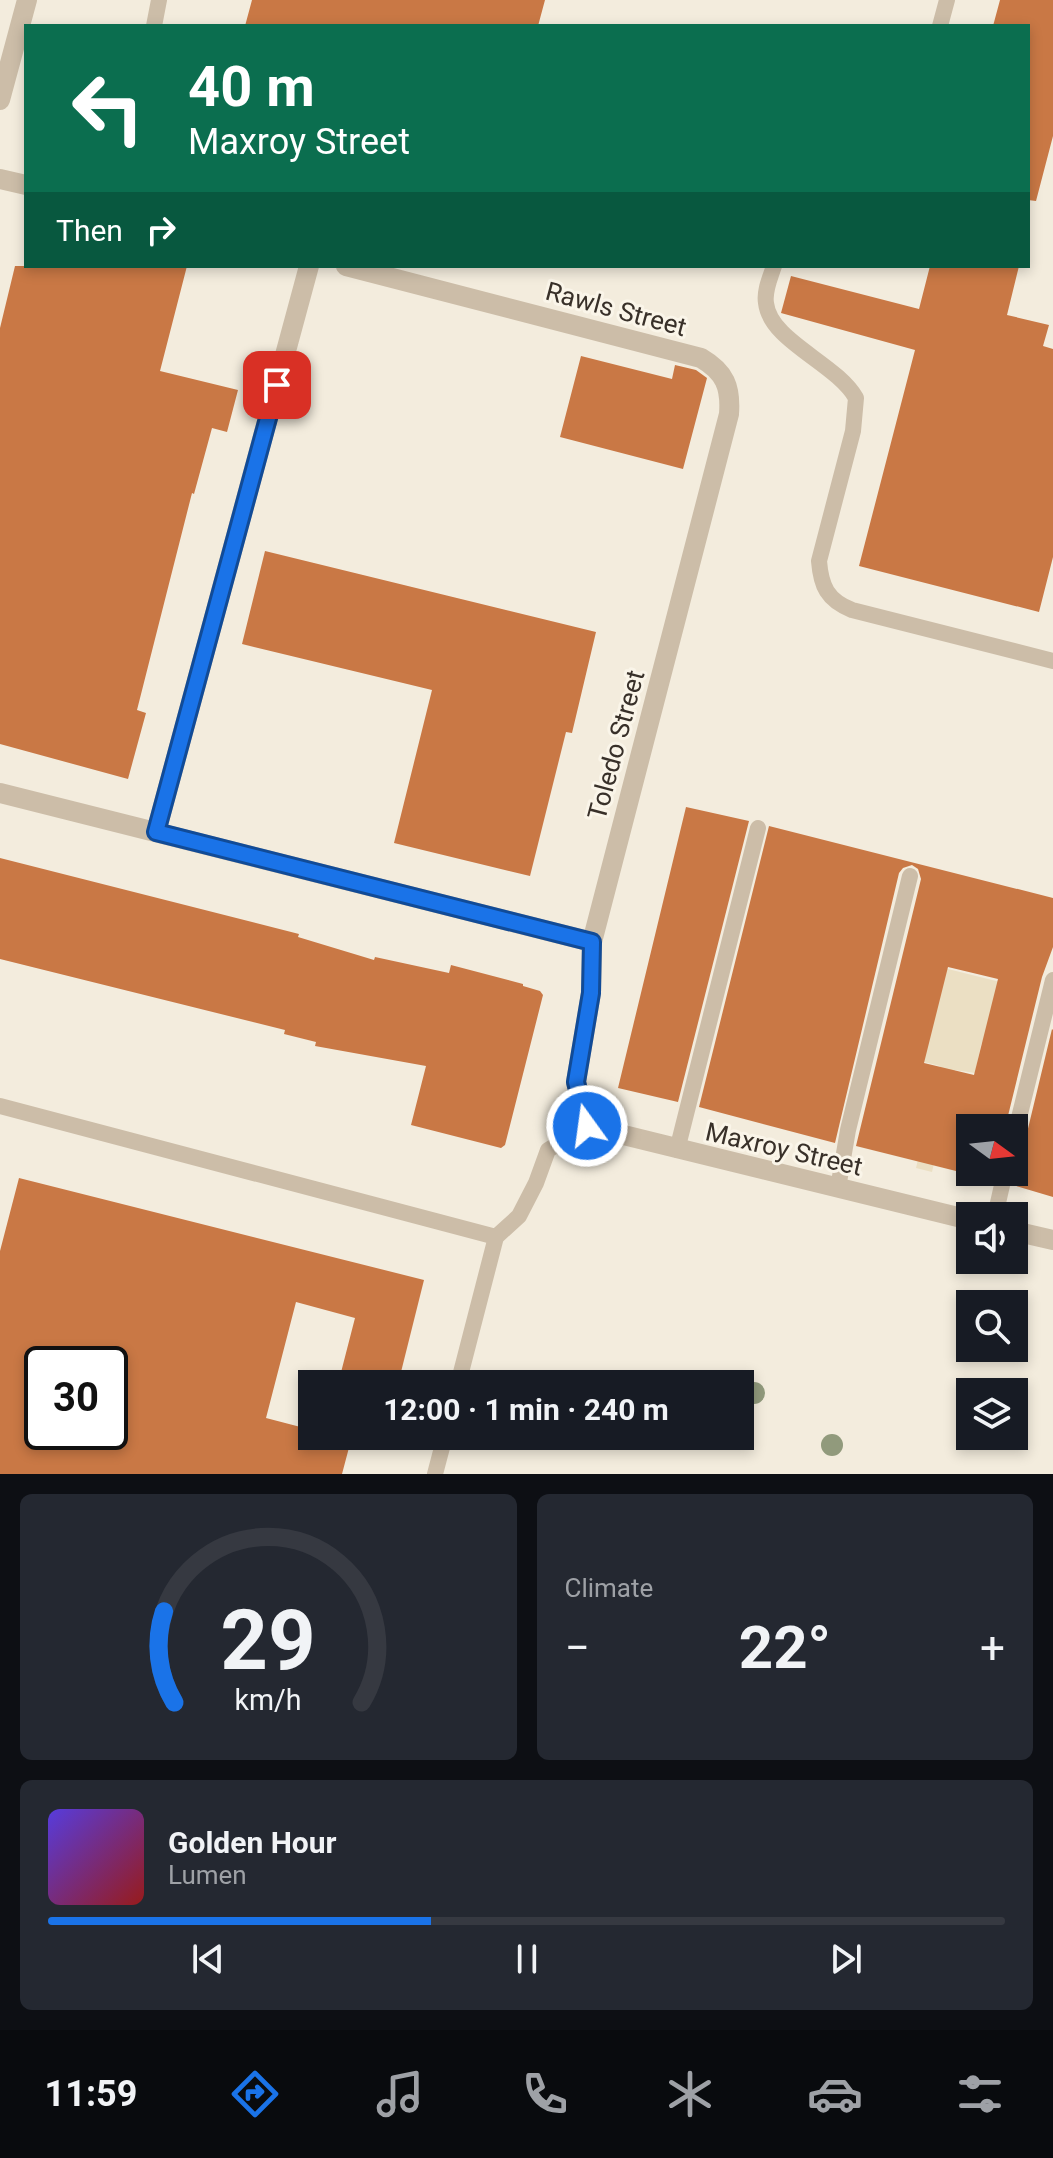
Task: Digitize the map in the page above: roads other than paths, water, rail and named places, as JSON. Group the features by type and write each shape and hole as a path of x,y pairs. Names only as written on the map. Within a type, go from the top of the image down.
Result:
{"street":[{"path":"0,100 27,0"},
{"path":"0,179 24,185"},
{"path":"156,832 308,268"},
{"name":"Rawls Street","path":"354,268 701,358 717,367 726,381"},
{"name":"Toledo Street","path":"587,1126 576,1082 591,993 592,942 729,414 731,396 726,381"},
{"path":"0,793 592,942"},
{"name":"Maxroy Street","path":"587,1126 956,1217"},
{"path":"1028,1234 1053,1240"}],"lane":[{"path":"154,24 159,0"},
{"path":"941,24 947,0"},
{"path":"774,268 766,303 773,324 840,377 856,398 853,431 819,561 821,580 828,596 852,610 1053,661"},
{"path":"677,1150 758,828"},
{"path":"838,1188 848,1130 910,876"},
{"path":"1020,1114 1053,980"},
{"path":"0,1106 496,1237"},
{"path":"462,1370 496,1237 519,1216 548,1150 587,1126"},
{"path":"435,1474 441,1450"}]}
